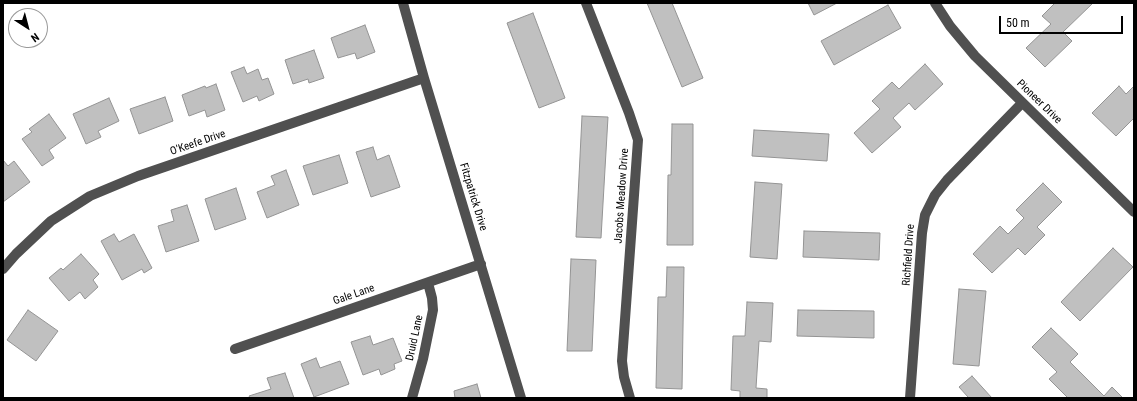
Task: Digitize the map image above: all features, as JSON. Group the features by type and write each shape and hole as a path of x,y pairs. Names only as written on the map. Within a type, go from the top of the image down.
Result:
{"street":[{"name":"Fitzpatrick Drive","path":"402,3 521,398"},
{"name":"Jacobs Meadow Drive","path":"586,3 638,140 622,361 624,377 630,398"},
{"name":"Pioneer Drive","path":"935,3 950,26 975,56 1134,212"},
{"name":"O'Keefe Drive","path":"3,269 16,254 51,221 90,196 138,176 424,78"},
{"name":"Richfield Drive","path":"910,398 922,233 925,215 935,195 947,180 1022,103"},
{"name":"Gale Lane","path":"236,349 481,264"},
{"name":"Druid Lane","path":"412,398 423,359 433,310 432,298 428,283"}],"building":[{"path":"647,3 672,3 703,78 682,87"},
{"path":"808,3 837,3 814,15"},
{"path":"1055,3 1093,3 1063,32 1072,41 1045,67 1026,48 1051,24 1042,16"},
{"path":"888,5 901,28 834,65 821,41"},
{"path":"533,13 565,98 539,108 507,23"},
{"path":"365,25 375,52 357,59 355,53 338,58 331,38"},
{"path":"314,50 324,78 309,83 308,79 293,84 285,60"},
{"path":"925,64 943,84 915,110 909,103 893,118 901,127 872,153 854,133 880,109 872,101 892,82 899,89"},
{"path":"244,67 247,74 258,69 262,80 268,78 274,94 259,101 257,96 243,102 231,72"},
{"path":"216,84 225,110 207,117 205,110 189,116 182,95 205,86 206,88"},
{"path":"1119,86 1126,94 1134,86 1134,118 1116,136 1092,113"},
{"path":"165,97 173,121 139,134 130,109"},
{"path":"109,98 119,121 98,131 101,137 86,144 73,114"},
{"path":"49,114 66,138 49,150 54,158 42,166 22,139 32,132 29,129"},
{"path":"582,116 608,117 601,238 576,237"},
{"path":"672,124 693,124 693,245 667,245 668,175 671,175"},
{"path":"754,130 829,134 827,161 752,156"},
{"path":"373,147 377,160 389,155 400,187 371,197 356,152"},
{"path":"339,155 348,183 313,195 303,166"},
{"path":"3,160 8,166 14,161 30,182 3,202"},
{"path":"286,170 299,205 267,218 257,192 275,185 271,176"},
{"path":"755,182 782,184 777,259 750,257"},
{"path":"1043,183 1062,202 1037,227 1045,235 1025,255 1018,248 992,273 973,254 1000,226 1008,234 1024,218 1016,210"},
{"path":"236,188 246,219 215,230 205,199"},
{"path":"187,205 199,241 166,252 158,226 174,221 171,210"},
{"path":"804,231 880,233 879,260 803,257"},
{"path":"114,234 119,242 134,234 152,268 144,273 142,269 122,280 101,241"},
{"path":"1113,248 1133,267 1080,321 1061,302"},
{"path":"81,254 99,274 93,280 98,287 85,299 80,292 69,301 49,278 61,268 63,270"},
{"path":"571,259 596,260 592,351 567,351"},
{"path":"667,267 684,267 682,389 656,388 658,297 666,297"},
{"path":"959,289 986,291 979,366 953,364"},
{"path":"747,302 773,303 771,342 759,341 756,388 767,389 767,398 740,398 740,391 731,390 733,336 745,336"},
{"path":"28,310 58,331 36,361 7,340"},
{"path":"798,310 874,311 874,338 797,336"},
{"path":"1051,328 1078,354 1070,362 1104,396 1112,387 1123,398 1068,398 1049,379 1057,372 1032,347"},
{"path":"370,336 373,345 393,338 402,361 394,364 395,369 381,375 379,369 363,375 351,342"},
{"path":"316,358 320,368 340,361 349,384 314,397 301,364"},
{"path":"285,373 294,398 250,398 249,396 271,389 267,378"},
{"path":"972,376 992,398 967,398 968,397 959,387"},
{"path":"477,384 481,398 455,398 454,391"}]}
